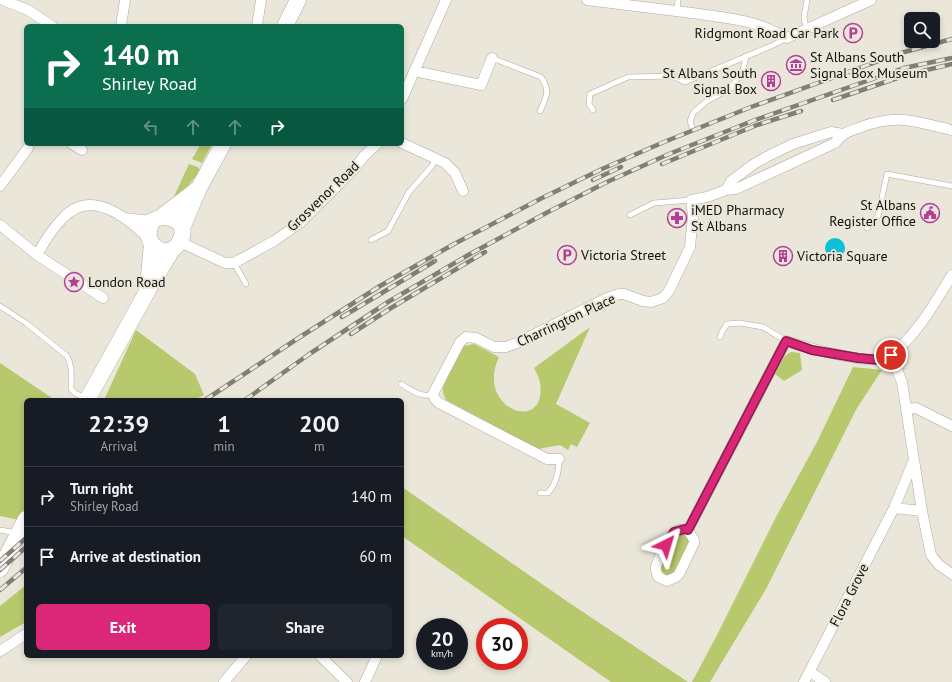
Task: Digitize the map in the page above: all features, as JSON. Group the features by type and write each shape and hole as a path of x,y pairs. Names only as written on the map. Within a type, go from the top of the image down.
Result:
{"main road":[{"path":"286,24 298,0"},
{"path":"88,398 148,290 178,240 199,188 222,146"},
{"path":"148,290 151,242 149,234 157,219 199,188"},
{"path":"157,219 170,217 175,220 178,240"},
{"path":"151,242 161,250 178,240"},
{"path":"0,569 24,523"}],"street":[{"path":"2,0 28,10 49,24"},
{"path":"121,24 125,0"},
{"path":"257,24 261,0"},
{"path":"404,94 446,0"},
{"path":"587,0 677,11 738,21 770,29 777,33"},
{"path":"787,38 871,0"},
{"path":"414,71 481,85 492,58"},
{"path":"691,200 707,197 726,190 736,189 835,143 843,134 882,120 906,120 952,130"},
{"path":"726,190 730,181 770,155 793,144 831,132 843,134"},
{"path":"404,144 436,158 451,168 459,179 463,191"},
{"path":"75,146 82,150"},
{"name":"Grosvenor Road","path":"234,263 274,242 300,223 375,146"},
{"path":"0,186 28,148"},
{"name":"Charrington Place","path":"433,394 460,342 466,337 476,338 494,347 506,347 607,298 619,294 624,294 651,302 663,298 669,291 690,247 694,216 691,200"},
{"path":"37,255 62,219 78,207 88,205 104,207 124,218 151,242"},
{"path":"124,218 157,219"},
{"path":"0,225 37,255 102,298"},
{"path":"178,240 224,263 234,263"},
{"path":"688,530 786,341 812,350 858,358 880,360 891,355 910,338 924,321 952,275"},
{"path":"891,355 902,382 922,511 931,555 938,565 952,574"},
{"path":"433,394 439,403 547,459 559,459"},
{"path":"906,409 916,408 952,426"},
{"name":"Flora Grove","path":"804,682 894,508 914,460"},
{"path":"894,508 922,511"},
{"path":"678,530 688,530 694,540 694,543 679,574 667,581 658,577 656,566 672,534 678,530"},
{"path":"0,650 24,635"},
{"path":"224,682 244,658"},
{"path":"322,658 347,682"},
{"path":"365,682 376,658"},
{"path":"810,672 825,682"}],"lane":[{"path":"677,11 678,0"},
{"path":"806,0 804,17 806,30"},
{"path":"593,110 589,104 590,94 628,77 672,76 685,82 787,38"},
{"path":"692,127 690,121 694,112 708,101 731,88 743,70 746,56"},
{"path":"492,58 541,78 546,84 548,90 540,111"},
{"path":"371,240 388,231 409,192 432,166 436,158"},
{"path":"866,228 878,216 888,174 952,186"},
{"path":"630,215 654,203 691,200"},
{"path":"234,263 246,284"},
{"path":"0,306 26,323 67,356 71,362 71,389 84,398"},
{"path":"720,337 727,324 740,323 763,327 786,341"},
{"path":"401,384 423,396 433,394"},
{"path":"540,493 548,493 552,488 559,474 559,459"},
{"path":"0,530 18,534"}],"green space":[{"path":"200,146 211,146 202,163 192,159"},
{"path":"189,164 198,167 200,171 182,193 171,203"},
{"path":"590,327 556,404 590,423 577,447 571,444 568,450 560,445 538,449 446,400 443,393 443,387 459,352 464,346 474,344 499,357 494,375 496,390 503,402 513,409 524,412 533,408 540,399 540,382 534,368"},
{"path":"136,330 195,374 204,395 198,398 105,398"},
{"path":"791,352 800,353 802,370 784,381 775,374 783,358"},
{"path":"0,363 52,398 24,398 24,511 19,520 0,516"},
{"path":"853,367 882,370 857,408 766,589 710,682 692,682 776,517 817,442"},
{"path":"404,488 568,602 688,682 611,682 528,624 528,618 519,618 404,537"},
{"path":"684,534 690,541 678,570 672,575 666,575 661,571 661,563 675,537"},
{"path":"24,587 24,623 0,637 0,606"}],"water":[{"path":"835,238 842,241 845,248 842,255 835,258 828,255 825,248 828,241"}],"railway":[{"path":"208,398 380,286 454,244 542,198 602,169 751,107 901,53 952,39"},
{"path":"248,398 308,355 388,302 470,254 607,182 669,154 755,120 904,68 952,58"},
{"path":"833,100 906,75 952,64"},
{"path":"662,164 757,125 801,111"},
{"path":"593,180 621,167"},
{"path":"351,334 391,308 485,252"},
{"path":"342,317 435,261"},
{"path":"0,561 24,540"},
{"path":"0,570 24,549"},
{"path":"0,590 24,570"}],"place":[{"name":"Ridgmont Road Car Park","path":"853,33"},
{"name":"St Albans South Signal Box Museum","path":"796,65"},
{"name":"St Albans South Signal Box","path":"771,81"},
{"name":"St Albans Register Office","path":"930,213"},
{"name":"iMED Pharmacy St Albans","path":"677,218"},
{"name":"Victoria Street","path":"567,255"},
{"name":"Victoria Square","path":"783,256"},
{"name":"London Road","path":"74,282"}],"route":[{"path":"666,545 674,532 678,530 688,530 786,341 812,350 858,358 880,360 891,355"}]}
